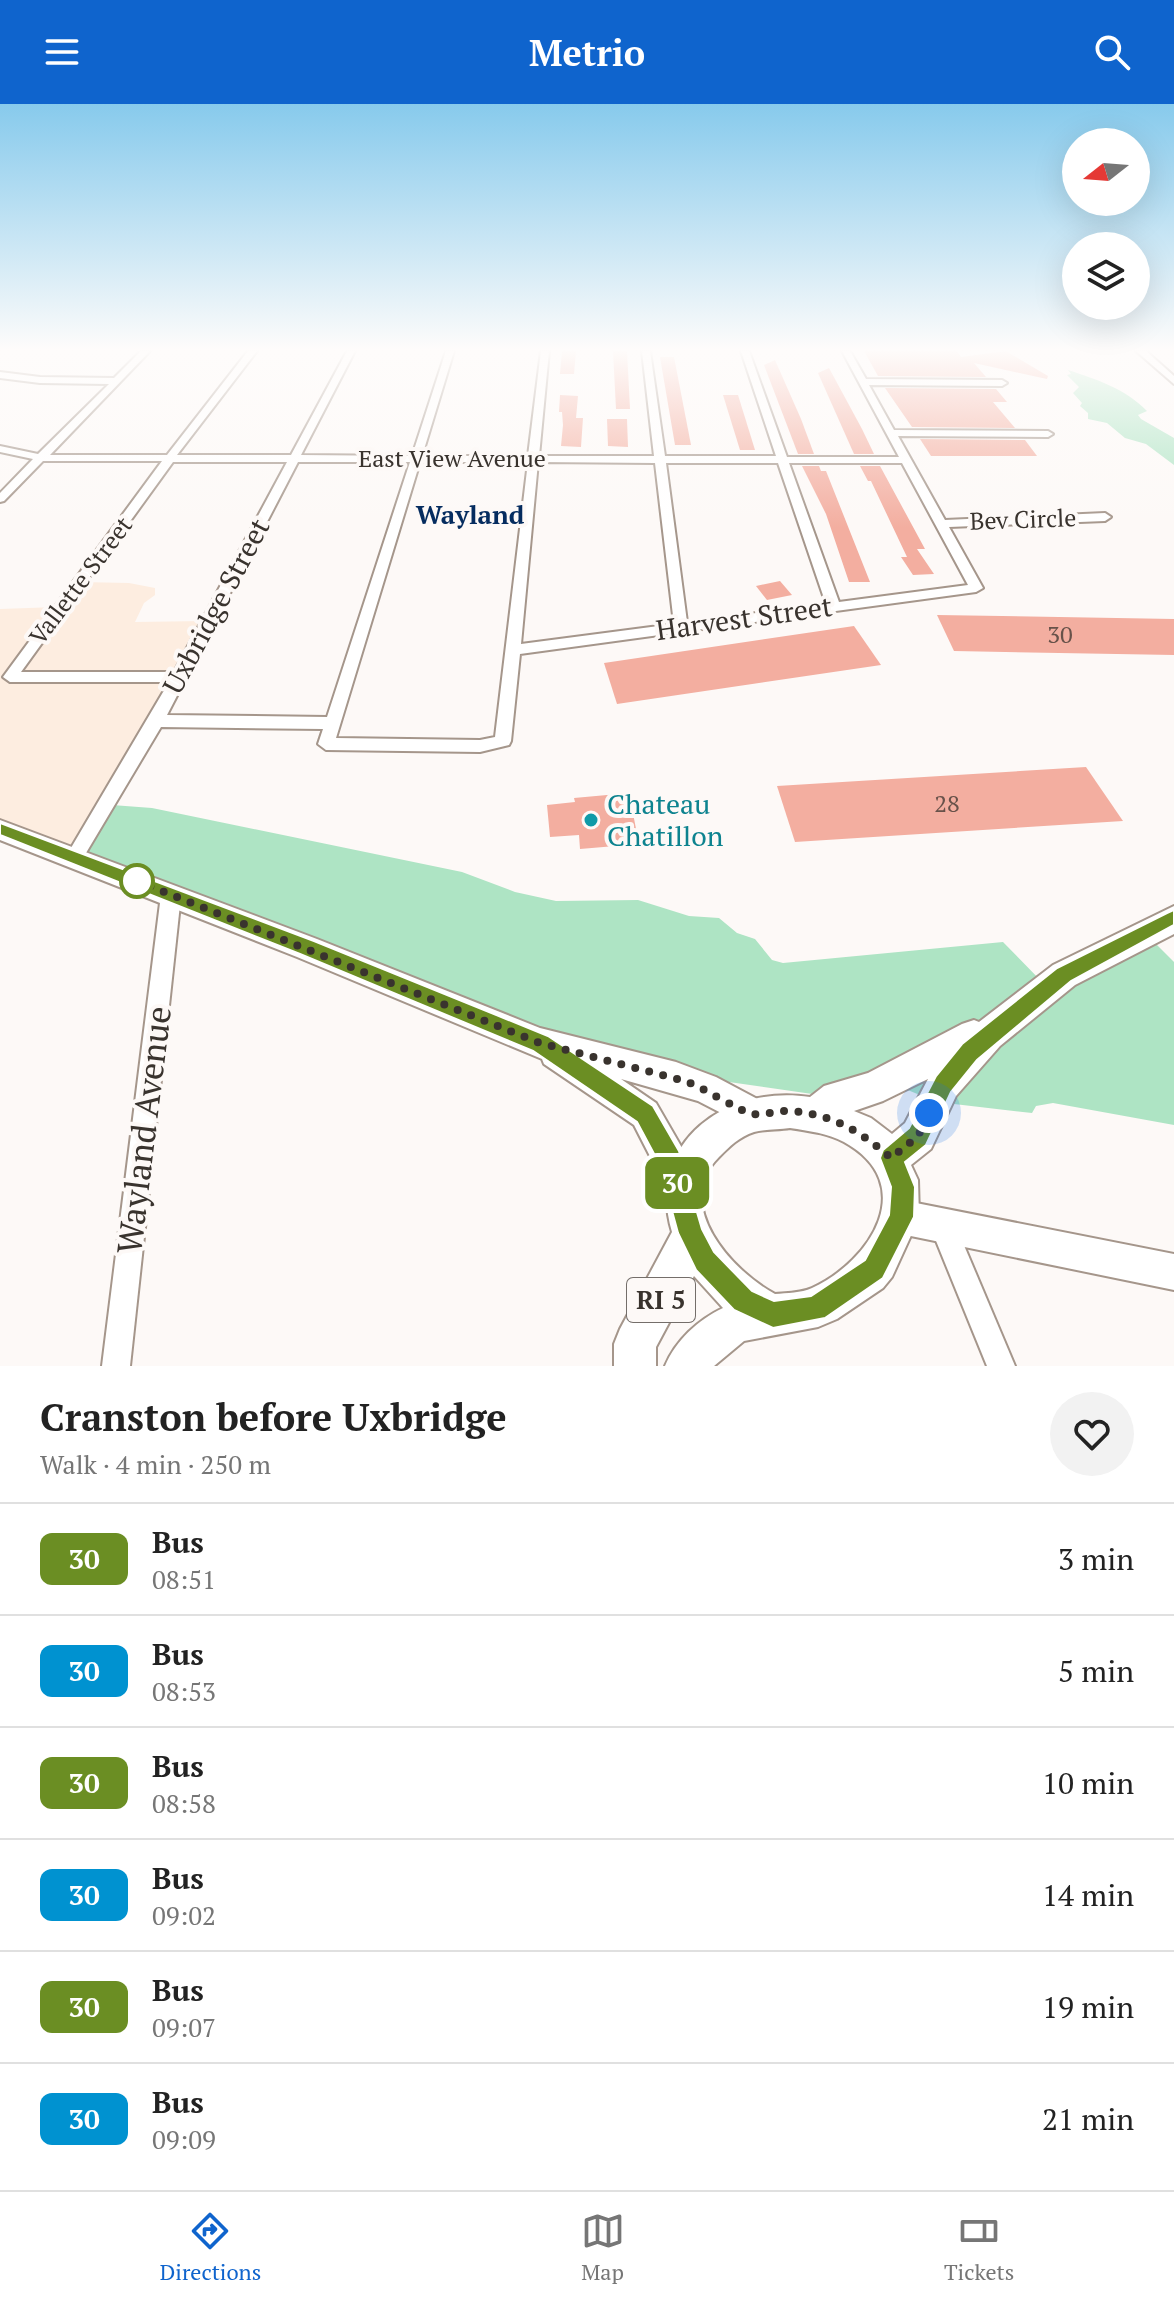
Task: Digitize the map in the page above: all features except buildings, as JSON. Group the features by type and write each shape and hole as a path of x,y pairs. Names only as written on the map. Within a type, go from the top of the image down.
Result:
{"main road":[{"path":"0,830 540,1043 685,1081 754,1114"},
{"path":"816,1114 836,1098 871,1089 965,1048 1074,969 1174,919"},
{"path":"540,1043 645,1114 670,1160 686,1216 705,1261 743,1301 773,1315"},
{"path":"891,1158 918,1136 965,1048"},
{"name":"RI 5","path":"635,1366 635,1344 678,1266 686,1216 689,1167 702,1146 723,1127 754,1114 783,1111 816,1114"},
{"path":"816,1114 843,1122 891,1158 903,1187 901,1217 1174,1272"},
{"name":"RI 5","path":"686,1366 704,1345 736,1324 815,1308 874,1269 901,1217"}],"street":[{"path":"0,499 89,410"},
{"name":"Vallette Street","path":"178,677 10,677 207,410"},
{"name":"Uxbridge Street","path":"74,858 156,721 320,410"},
{"path":"430,410 326,744 480,746 503,741 539,410"},
{"path":"654,410 681,627"},
{"path":"766,410 833,605"},
{"path":"877,410 941,524"},
{"path":"889,433 1048,434"},
{"name":"East View Avenue","path":"0,449 41,458 904,460"},
{"name":"Bev Circle","path":"941,524 1105,517"},
{"name":"Harvest Street","path":"513,650 976,588 941,524"},
{"path":"156,721 332,723"},
{"name":"Wayland Avenue","path":"116,1366 171,895"},
{"path":"942,1225 1001,1366"}],"shaded area":[{"path":"80,582 129,583 155,588 155,595 144,603 135,622 204,621 74,854 0,829 0,609 57,607"}],"green space":[{"path":"1084,410 1146,410 1138,415 1141,419 1174,438 1174,465 1146,444 1125,438 1107,423 1088,419"},
{"path":"112,805 152,808 462,872 515,892 556,901 638,900 689,916 719,918 737,933 755,939 772,960 783,963 1003,942 1045,985 1146,934 1174,962 1174,1125 1053,1103 1036,1106 1032,1113 937,1102 893,1084 833,1097 701,1078 509,1032 76,858"}],"bus line":[{"name":"30","path":"0,830 307,948 540,1043 645,1114 670,1160 691,1233 705,1261 743,1301 773,1315 815,1308 874,1269 901,1217 903,1187 891,1158 918,1136 944,1084 970,1052 1064,975 1174,919"}],"place":[{"name":"Chateau Chatillon","path":"591,820"}],"district":[{"name":"Wayland","path":"470,515"}],"route":[{"path":"137,881 540,1043 685,1081 754,1114 783,1111 816,1114 843,1122 891,1158 918,1136 929,1113"}]}
